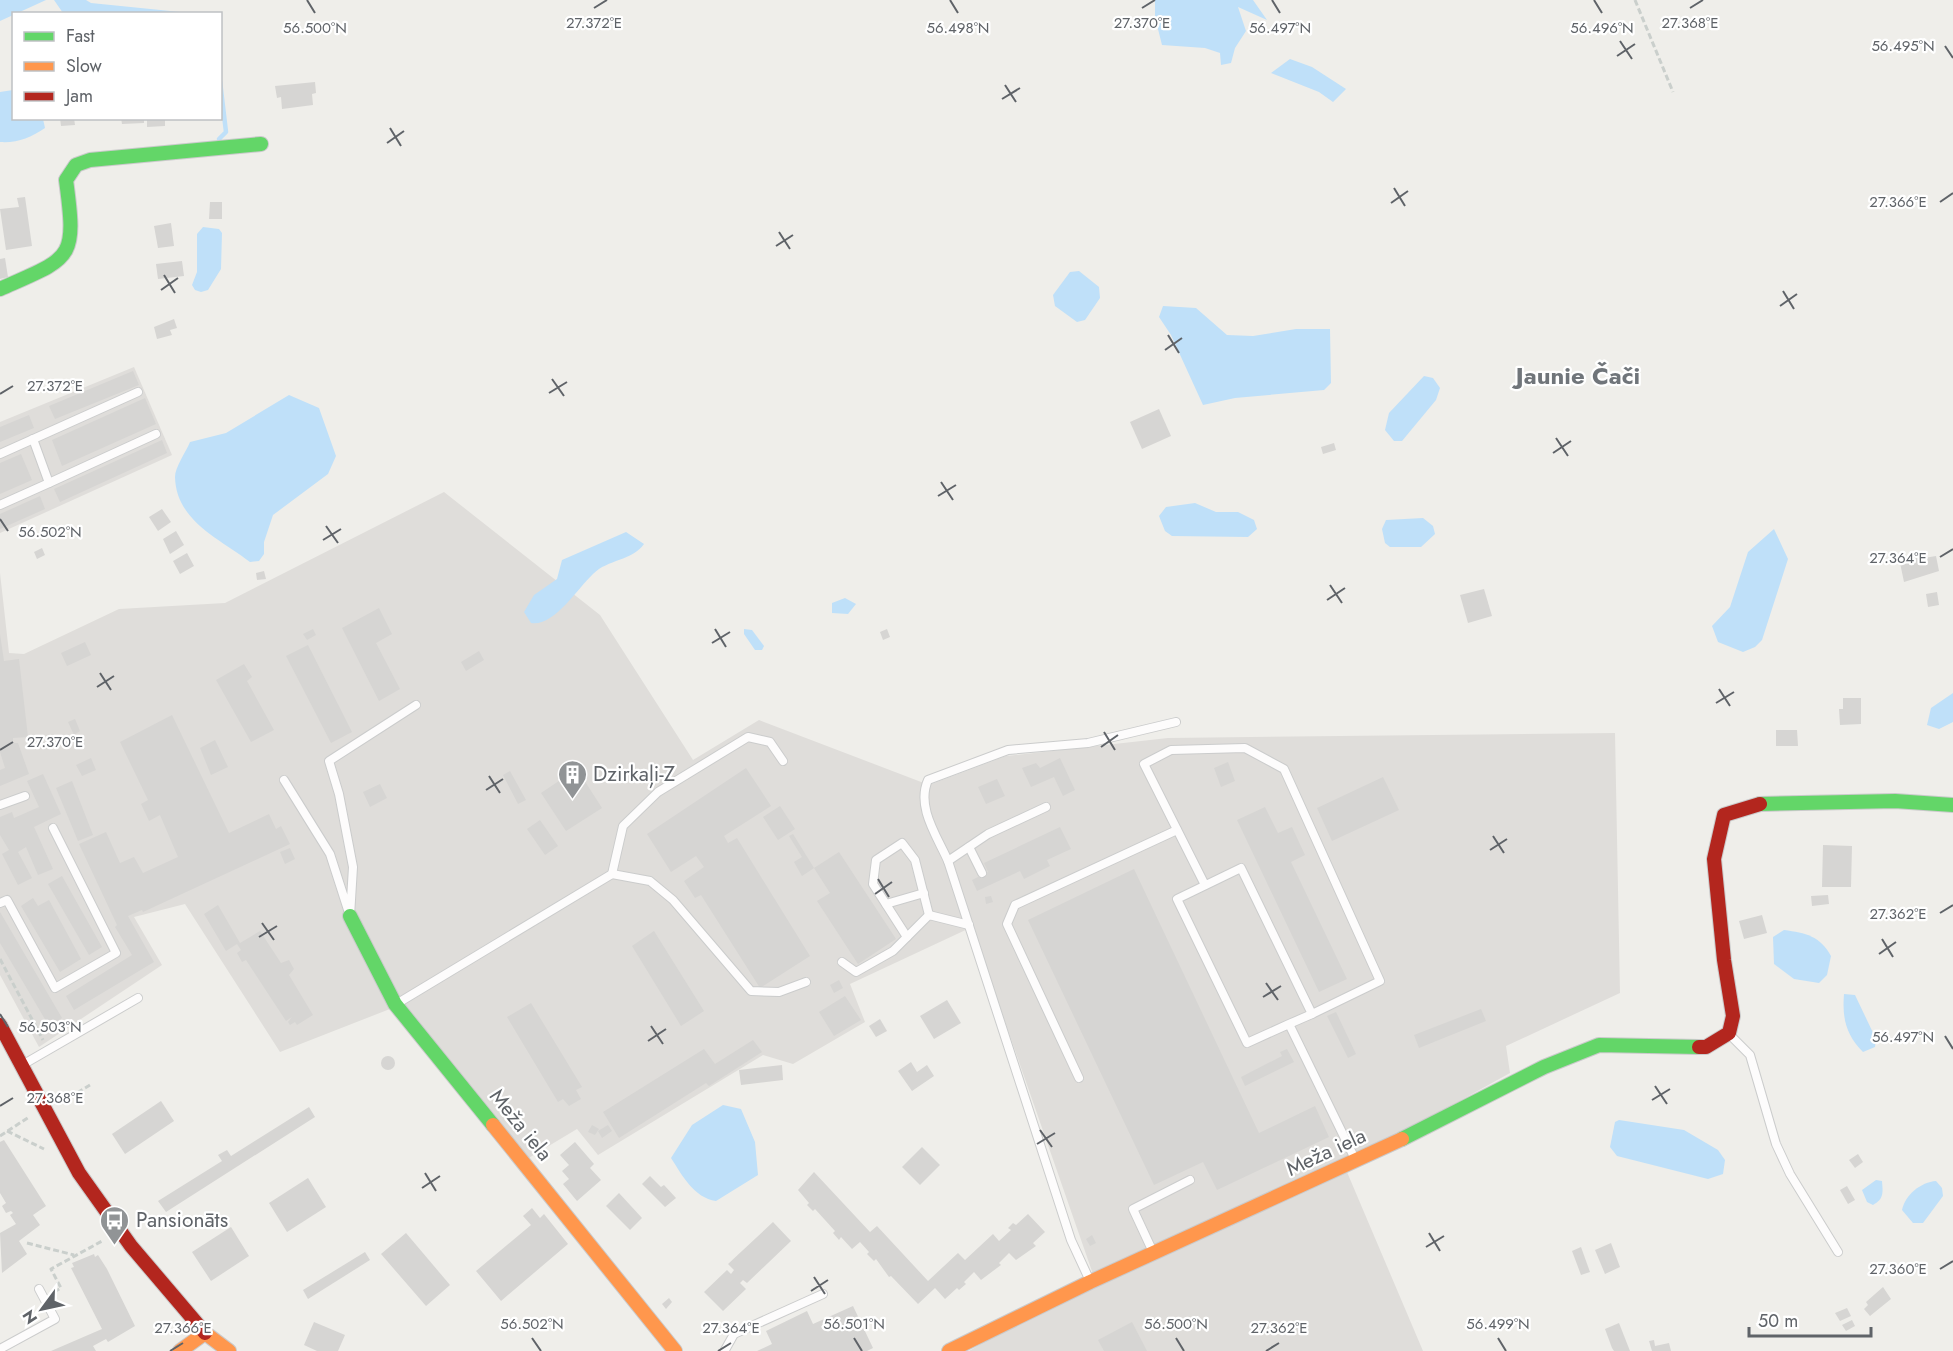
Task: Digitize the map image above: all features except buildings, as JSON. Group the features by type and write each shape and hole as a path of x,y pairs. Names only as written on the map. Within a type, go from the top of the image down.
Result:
{"street":[{"path":"0,289 51,266 69,248 72,226 66,180 76,165 90,160 261,144"},
{"path":"1729,1033 1733,1016 1724,960 1714,859 1724,815 1752,804 1895,801 1953,805"},
{"name":"Meža iela","path":"350,916 395,1004 675,1351"},
{"path":"0,1025 79,1173 131,1246 205,1333 229,1351"},
{"name":"Meža iela","path":"949,1351 1090,1282 1356,1162 1544,1067 1599,1045 1706,1047 1729,1033"},
{"path":"180,1351 205,1333"}],"lane":[{"path":"0,454 138,392"},
{"path":"0,505 156,434"},
{"path":"33,439 49,483"},
{"path":"350,916 353,867 339,794 329,761 416,705"},
{"path":"1090,1282 1071,1240 948,861 924,808 923,791 928,780 1008,750 1088,743 1176,722"},
{"path":"612,874 623,826 657,792 748,737 770,742 783,761"},
{"path":"1205,885 1144,764 1171,750 1245,748 1284,770 1380,981 1312,1014 1247,1043 1177,898 1205,885 1241,868 1312,1014"},
{"path":"284,780 330,854 350,916"},
{"path":"0,805 25,796"},
{"path":"948,861 988,834 1046,807"},
{"path":"0,903 7,900 55,988 117,953 52,828"},
{"path":"1079,1078 1007,924 1015,905 1177,830"},
{"path":"907,937 873,884 876,860 902,843 915,860 929,915"},
{"path":"969,847 982,873"},
{"path":"395,1004 612,874 650,881 673,900 751,991 779,992 806,982"},
{"path":"886,904 924,893"},
{"path":"929,915 969,925"},
{"path":"842,962 856,972 893,951 929,915"},
{"path":"21,1065 138,998"},
{"path":"1289,1024 1356,1162"},
{"path":"1729,1033 1750,1055 1776,1144 1790,1174 1838,1252"},
{"path":"1154,1253 1133,1209 1190,1180"},
{"path":"0,1349 55,1319 41,1294"},
{"path":"724,1351 734,1334 823,1294"}],"path":[{"path":"1635,0 1658,62 1673,92"},
{"path":"0,959 48,1050"},
{"path":"0,1136 90,1085"},
{"path":"7,1131 49,1151"},
{"path":"41,1294 61,1288 51,1269 105,1239"},
{"path":"27,1243 76,1256"}],"shaded area":[{"path":"134,367 172,455 0,533 0,422"},
{"path":"444,492 600,615 693,760 759,720 929,785 1006,756 1168,738 1615,733 1620,993 1506,1046 1510,1073 1344,1165 1423,1351 969,1351 1094,1277 972,927 850,984 865,1022 793,1064 763,1055 598,1155 577,1129 522,1162 395,1007 280,1052 185,904 134,917 162,965 39,1047 0,975 0,573 9,653 24,654 119,609 225,603"}],"water":[{"path":"0,0 46,0 20,12 12,12 12,16 0,21"},
{"path":"54,0 86,0 91,3 180,12 62,12"},
{"path":"1155,0 1253,0 1267,20 1238,7 1246,31 1235,48 1231,63 1221,65 1220,53 1205,48 1162,45 1155,17"},
{"path":"1290,59 1312,67 1346,89 1333,102 1319,92 1271,73"},
{"path":"12,90 12,120 43,120 45,128 24,139 0,142 0,92"},
{"path":"203,227 219,229 222,233 221,269 208,290 201,292 195,290 192,285 197,272 197,234"},
{"path":"1079,271 1099,287 1100,298 1085,320 1077,322 1055,306 1053,295 1070,272"},
{"path":"1163,306 1196,308 1227,335 1253,336 1296,329 1330,329 1331,383 1324,390 1235,398 1203,405 1171,335 1159,317"},
{"path":"1424,376 1433,378 1440,388 1436,400 1402,441 1394,441 1385,430 1389,413"},
{"path":"289,395 319,408 336,456 328,474 273,515 264,542 264,554 259,561 250,562 213,537 191,517 177,492 175,473 190,442 226,433"},
{"path":"1195,503 1216,512 1238,512 1254,520 1257,529 1248,537 1172,536 1165,531 1159,516 1166,507"},
{"path":"1423,518 1433,526 1435,534 1421,547 1390,547 1385,543 1382,529 1386,520"},
{"path":"1774,529 1788,559 1762,640 1755,647 1743,652 1718,642 1712,626 1730,607 1748,552"},
{"path":"626,532 644,544 639,550 599,569 557,613 540,623 531,623 524,612 534,595 557,579 562,560"},
{"path":"845,598 856,604 848,614 832,613 832,603"},
{"path":"744,629 752,630 764,646 762,650 755,650 744,634"},
{"path":"1953,693 1953,722 1939,729 1927,725 1931,708"},
{"path":"1784,930 1812,937 1827,949 1831,956 1827,975 1819,983 1794,979 1774,964 1773,937"},
{"path":"1844,994 1855,995 1876,1039 1875,1047 1863,1052 1849,1033 1844,1011"},
{"path":"723,1105 741,1109 755,1142 758,1175 716,1201 695,1191 671,1158 692,1125"},
{"path":"1619,1120 1684,1130 1718,1150 1725,1160 1723,1174 1708,1179 1617,1156 1610,1147 1615,1122"},
{"path":"1876,1180 1882,1181 1882,1192 1881,1198 1873,1205 1867,1202 1862,1190"},
{"path":"1936,1181 1942,1188 1943,1196 1923,1223 1913,1223 1902,1210 1906,1199 1919,1187"}],"waterway":[{"path":"219,139 226,132 222,98"}],"traffic: fast":[{"path":"0,289 42,270 64,253 69,242 70,227 66,180 76,165 90,160 261,144"},
{"path":"1760,804 1895,801 1953,805"},
{"path":"350,916 395,1004 493,1125"},
{"path":"1402,1139 1544,1067 1599,1045 1699,1047"}],"traffic: slow":[{"path":"493,1125 675,1351"},
{"path":"949,1351 1090,1282 1402,1139"},
{"path":"180,1351 205,1333 229,1351"}],"traffic: jam":[{"path":"1699,1047 1706,1047 1729,1033 1733,1016 1724,960 1714,859 1724,815 1760,804"},
{"path":"0,1025 79,1173 131,1246 205,1333"}],"place":[{"name":"Dzirkaļi-Z","path":"572,800"},
{"name":"Pansionāts","path":"115,1246"}],"district":[{"name":"Jaunie Čači","path":"1578,376"}]}
